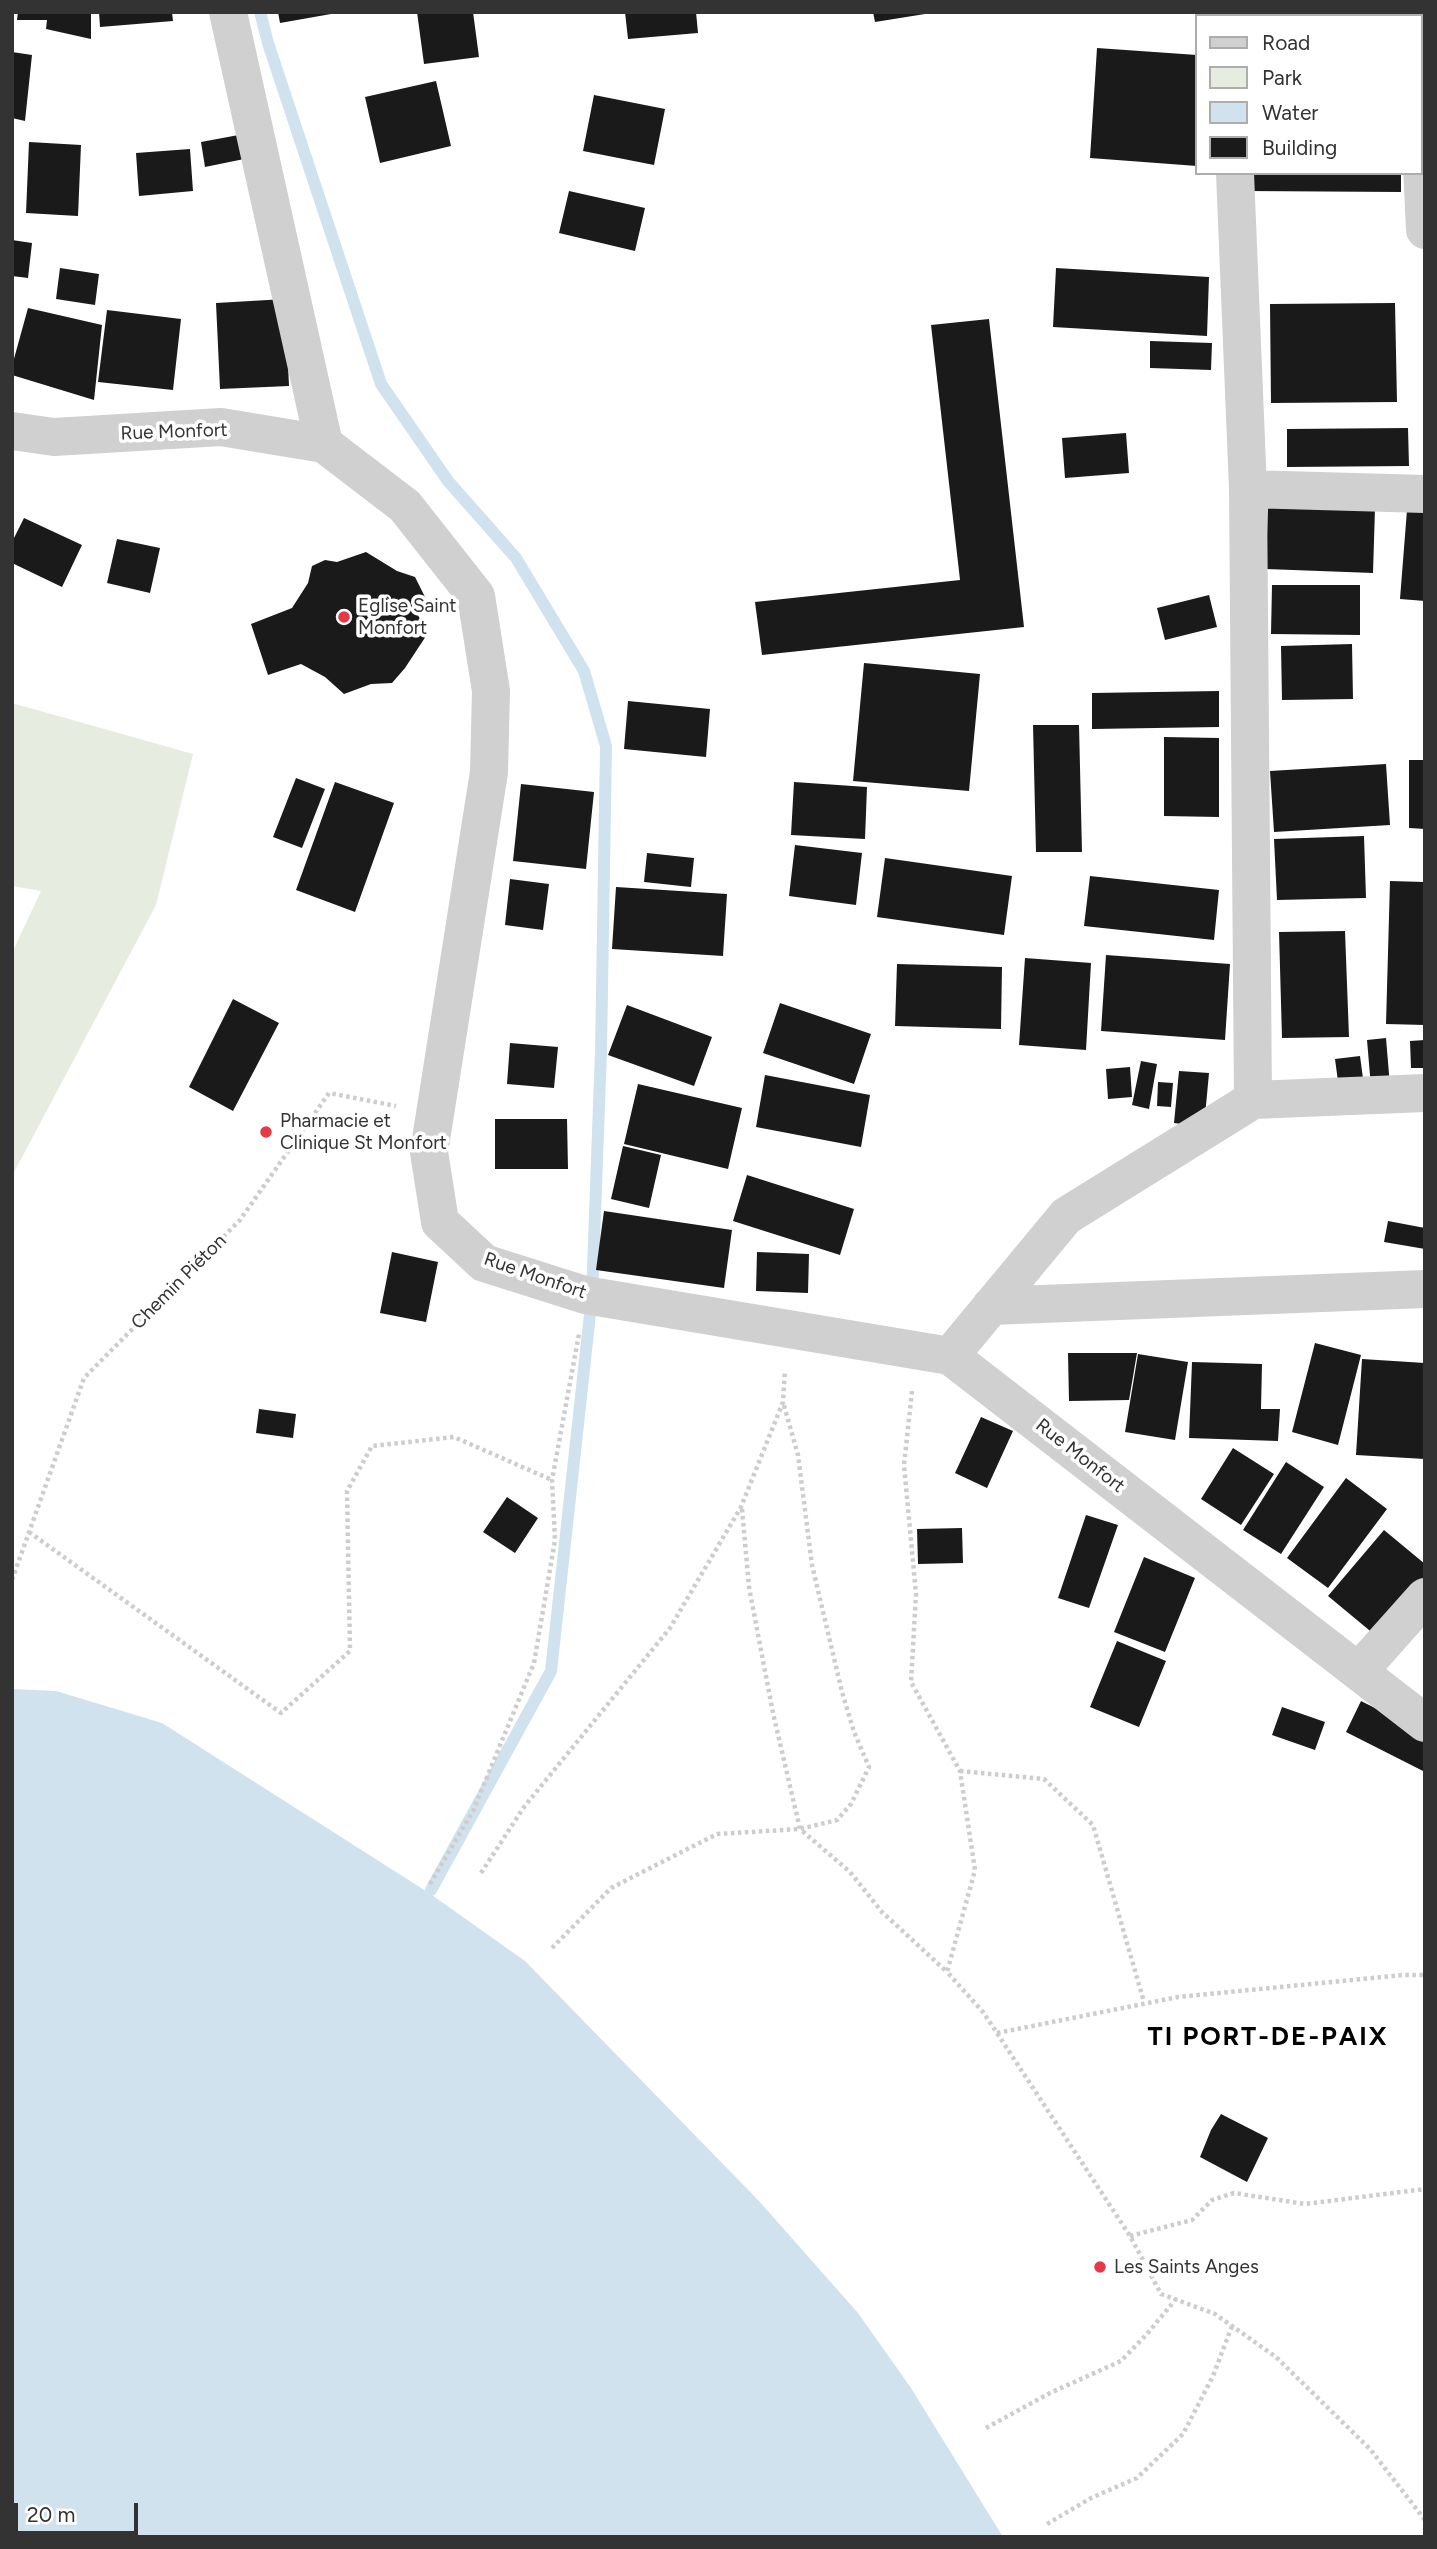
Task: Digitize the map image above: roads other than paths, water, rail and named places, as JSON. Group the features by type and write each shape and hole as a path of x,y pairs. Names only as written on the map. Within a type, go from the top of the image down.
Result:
{"street":[{"path":"228,12 324,444"},
{"path":"1235,175 1248,488 1252,1100"},
{"path":"1422,175 1425,230"},
{"name":"Rue Monfort","path":"12,431 54,437 222,427 324,444 405,506 476,596 491,691 489,772 429,1152 440,1222 484,1263 585,1295 788,1331 933,1353 1425,1723"},
{"path":"1248,488 1425,494"},
{"path":"933,1353 991,1306 1066,1216 1252,1100 1425,1093"},
{"path":"991,1306 1425,1289"},
{"path":"1359,1671 1425,1597"}],"water":[{"path":"12,1689 56,1691 162,1723 429,1893 525,1961 759,2201 858,2313 911,2388 1003,2537 12,2537"}],"waterway":[{"path":"260,12 381,384 448,481 516,558 584,671 606,746 601,1051 592,1296 551,1671 431,1890"}],"place":[{"name":"Eglise Saint Monfort","path":"344,617"},
{"name":"Pharmacie et Clinique St Monfort","path":"266,1132"},
{"name":"Les Saints Anges","path":"1100,2267"}],"district":[{"name":"TI PORT-DE-PAIX","path":"1268,2037"}]}
